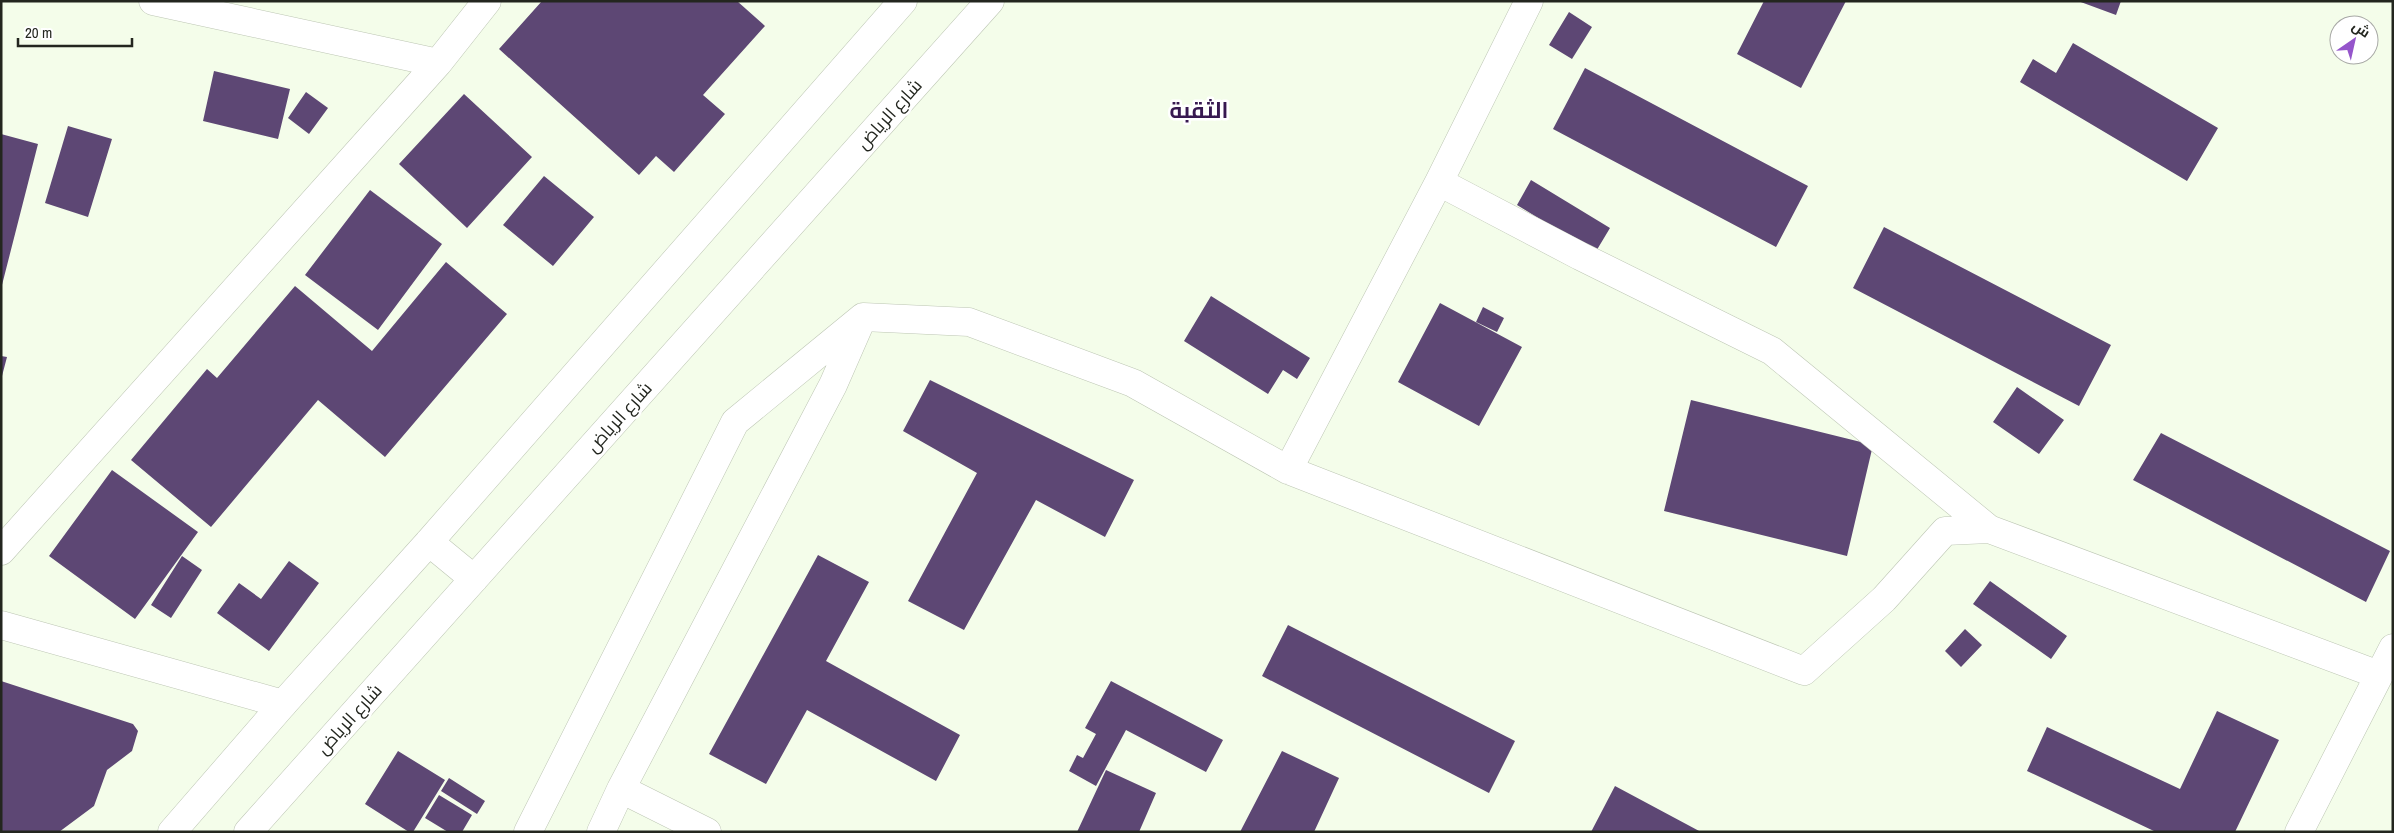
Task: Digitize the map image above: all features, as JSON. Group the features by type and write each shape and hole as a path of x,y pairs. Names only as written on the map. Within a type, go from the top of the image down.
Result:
{"street":[{"path":"153,1 438,63"},
{"path":"1,551 438,63 487,1"},
{"path":"172,832 282,704 429,542 903,1"},
{"name":"شارع الرياض","path":"248,832 990,1"},
{"path":"1288,470 1440,182 1529,1"},
{"path":"1440,182 1580,256 1772,351 1990,529 2378,675"},
{"path":"528,832 735,422 863,317 969,322 1133,383 1288,470 1804,671 1884,599 1945,531 1990,529"},
{"path":"601,832 621,789 833,385 863,317"},
{"path":"429,542 474,579"},
{"path":"1,626 282,704"},
{"path":"2299,832 2393,648"},
{"path":"621,789 707,832"}],"building":[{"path":"542,1 737,1 765,26 703,95 725,114 674,172 656,156 639,175 499,49"},
{"path":"1764,1 1846,1 1801,88 1737,54"},
{"path":"2078,1 2121,1 2116,15"},
{"path":"1569,12 1592,27 1572,59 1549,45"},
{"path":"2073,43 2218,128 2187,181 2020,82 2033,59 2056,73"},
{"path":"1585,68 1808,186 1776,247 1553,129"},
{"path":"214,71 290,89 278,139 203,121"},
{"path":"306,92 328,108 309,134 288,118"},
{"path":"464,94 532,157 467,228 399,164"},
{"path":"68,126 112,139 88,217 45,203"},
{"path":"1,134 38,144 2,285 1,285"},
{"path":"544,176 594,217 553,266 503,225"},
{"path":"1531,180 1610,228 1595,253 1517,205"},
{"path":"370,190 442,244 378,330 305,275"},
{"path":"1884,227 2111,345 2079,406 1853,288"},
{"path":"446,262 507,314 385,457 318,400 211,527 131,460 207,369 217,378 295,286 372,351"},
{"path":"1211,296 1310,358 1297,379 1283,370 1268,394 1184,341"},
{"path":"1440,303 1522,347 1479,426 1398,382"},
{"path":"1483,307 1504,318 1497,332 1476,322"},
{"path":"1,356 7,357 2,376 1,376"},
{"path":"930,380 1134,480 1105,537 1036,500 964,630 908,601 977,473 903,431"},
{"path":"2017,387 2064,420 2039,454 1993,422"},
{"path":"1691,400 1873,445 1847,556 1664,511"},
{"path":"2161,433 2390,551 2366,602 2133,480"},
{"path":"112,470 198,532 135,619 49,556"},
{"path":"818,555 869,582 826,661 960,735 936,781 807,710 766,784 709,754"},
{"path":"182,556 202,570 171,618 151,605"},
{"path":"289,561 319,583 269,651 217,613 239,583 261,599"},
{"path":"1990,581 2067,636 2051,659 1973,604"},
{"path":"1288,625 1515,741 1489,793 1262,676"},
{"path":"1965,629 1982,645 1961,667 1945,651"},
{"path":"1,681 133,724 138,731 132,751 107,770 94,806 59,832 1,832"},
{"path":"1111,681 1223,740 1206,772 1126,730 1096,786 1069,771 1077,755 1083,758 1096,734 1085,728"},
{"path":"2217,711 2279,740 2235,832 2156,832 2027,771 2047,727 2180,789"},
{"path":"398,751 445,780 413,832 409,832 365,804"},
{"path":"1282,751 1339,778 1314,832 1240,832"},
{"path":"1106,770 1156,793 1139,832 1077,832"},
{"path":"449,778 485,801 477,814 441,791"},
{"path":"1615,786 1701,832 1591,832"},
{"path":"439,795 472,815 462,832 448,832 425,818"}],"district":[{"name":"الثقبة","path":"1199,110"}]}
